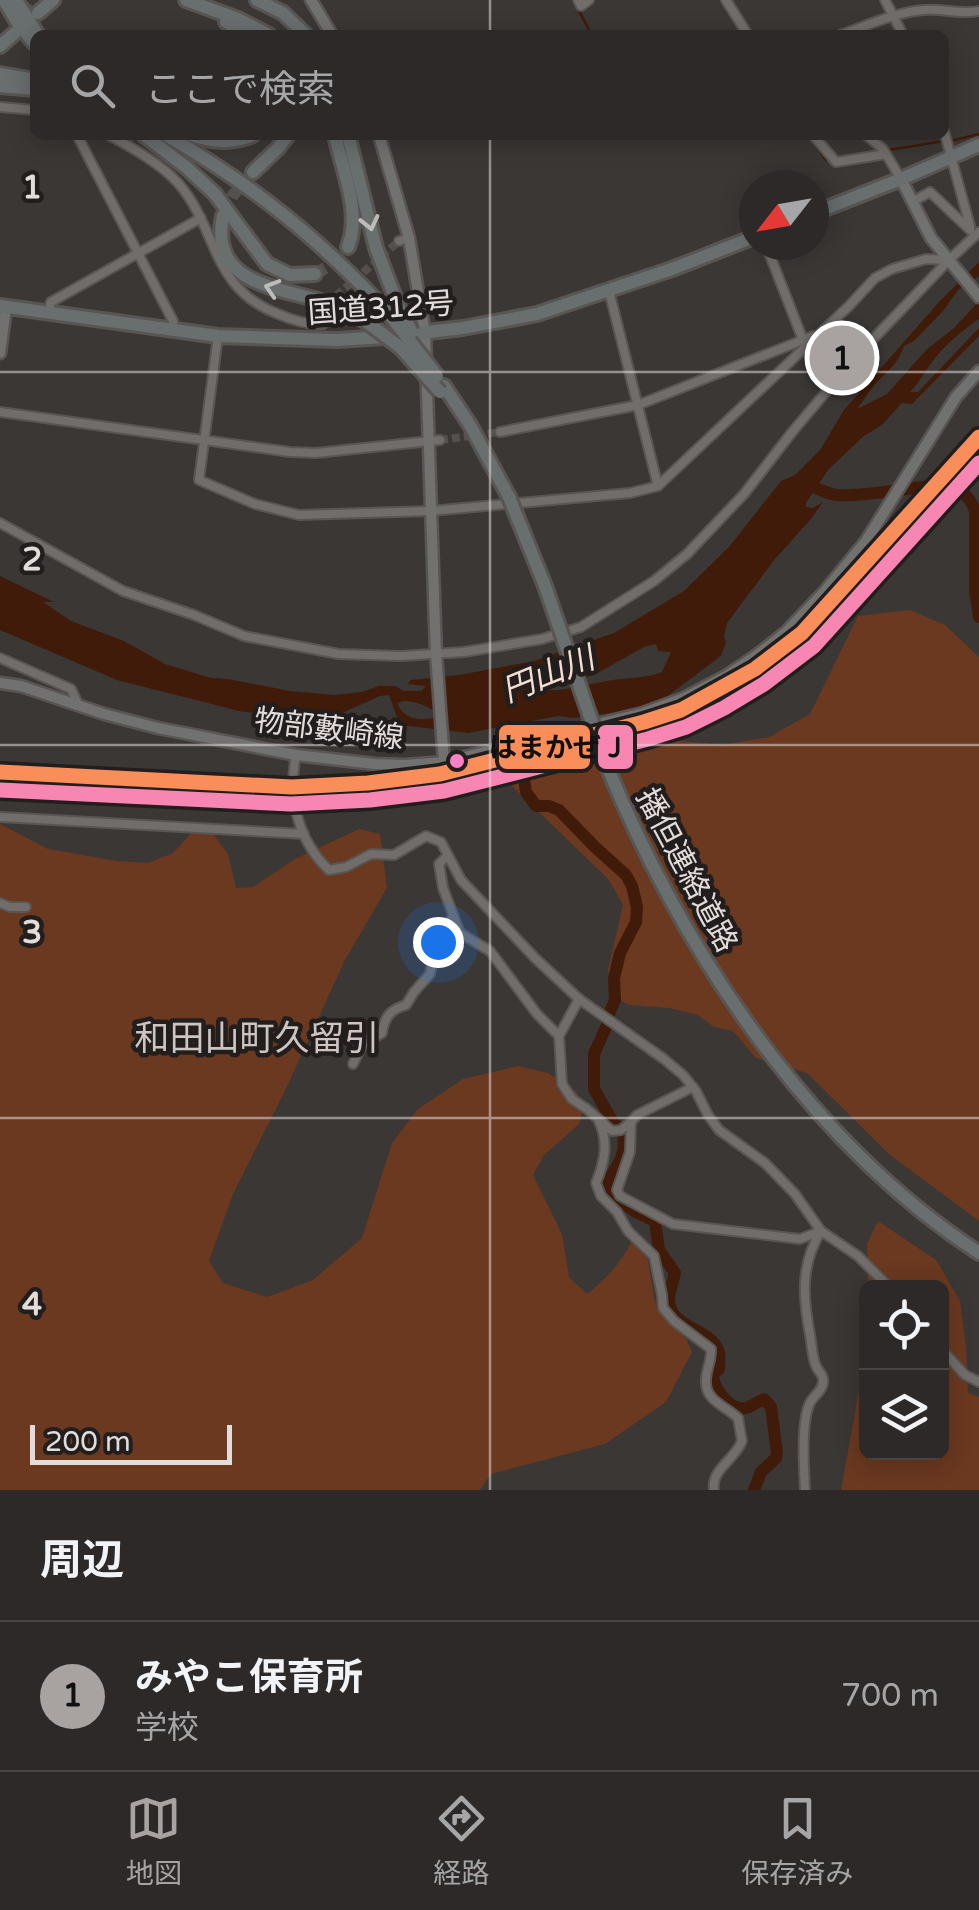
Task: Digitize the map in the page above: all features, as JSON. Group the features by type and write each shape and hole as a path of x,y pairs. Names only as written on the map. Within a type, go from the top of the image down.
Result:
{"highway":[{"path":"4,0 30,38"},
{"path":"16,0 35,30"},
{"path":"39,6 53,0"},
{"path":"184,0 241,30"},
{"path":"184,0 259,30"},
{"path":"258,0 275,8 301,30"},
{"path":"0,37 13,30 0,46"},
{"path":"0,74 30,79"},
{"path":"0,86 30,89"},
{"path":"151,140 215,194 267,264 290,276 314,274"},
{"path":"153,140 264,204 321,246"},
{"path":"175,140 267,200 394,311 444,387"},
{"path":"216,140 241,140"},
{"path":"254,172 283,140"},
{"path":"336,140 353,212 348,246"},
{"path":"349,140 394,311"},
{"path":"829,207 979,145"},
{"path":"224,216 222,238 226,253 246,278 331,305 364,320 444,387"},
{"name":"国道312号","path":"3,307 218,336 337,340 425,333 537,314 739,243"},
{"name":"播但連絡道路","path":"444,387 509,497 545,586 607,766 640,843 676,913 721,986 774,1058 867,1162 932,1219 979,1253"}],"main road":[{"path":"311,0 329,30"},
{"path":"380,140 425,333 434,440 430,510 444,762"},
{"path":"902,179 931,238 979,297"},
{"path":"0,354 3,307"},
{"name":"物部藪崎線","path":"0,683 158,728 296,756 375,764 444,762 643,713 726,676 786,632 866,541 956,397 979,371"}],"street":[{"path":"578,0 581,6 590,0"},
{"path":"726,0 745,30"},
{"path":"885,0 900,30"},
{"path":"955,11 956,0"},
{"path":"855,30 918,10 979,11"},
{"path":"0,108 30,110"},
{"path":"80,140 173,321 173,330"},
{"path":"120,140 176,181 194,204 227,275 248,298 281,315 316,324 324,324 322,308"},
{"path":"816,140 836,162 886,154"},
{"path":"871,140 902,179"},
{"path":"947,140 970,226 975,232"},
{"path":"912,202 930,192 975,232"},
{"path":"48,312 51,302 201,218"},
{"path":"0,524 123,591 244,636 340,654 436,657 506,647 581,627 654,581 706,536 853,360 975,232"},
{"path":"218,336 199,480 255,504 299,515 430,510 630,493 658,486 875,278 926,259 950,262"},
{"path":"772,260 804,340"},
{"path":"609,291 658,486"},
{"path":"500,432 638,405 818,335"},
{"path":"0,412 303,453 434,440"},
{"path":"0,658 71,688 79,706"},
{"path":"296,756 293,796 304,834 329,870 346,867 371,854 394,855 426,836 441,842 460,880 484,907 580,999 664,1058 692,1086 719,1130 778,1174 822,1231 858,1256 882,1280"},
{"path":"0,817 304,834"},
{"path":"446,856 439,864 443,888 460,933 490,951 558,1036"},
{"path":"0,904 26,907"},
{"path":"353,1064 362,1044 382,1033 392,1010 406,1005 430,974 437,941 452,918"},
{"path":"580,999 558,1036 562,1084 572,1098 612,1131 692,1086"},
{"path":"598,1119 606,1148 596,1183 601,1196 654,1256 663,1308 710,1350 712,1357 705,1381 709,1396 738,1418 742,1441 716,1474 714,1490"},
{"path":"626,1126 630,1152 617,1190 620,1196 672,1224 800,1239 822,1231"},
{"path":"805,1490 807,1412 824,1382 815,1364 804,1284 806,1261 822,1231"},
{"path":"949,1358 964,1374 979,1382"}],"shaded area":[{"path":"910,610 945,625 979,657 979,1221 890,1155 807,1073 756,1058 733,1031 714,1027 698,1015 629,1005 610,995 608,970 623,905 609,880 512,786 538,762 586,749 670,740 723,745 769,737 810,714 858,616"},
{"path":"0,824 48,849 148,863 173,853 193,831 213,834 228,854 236,888 253,887 295,859 359,829 380,834 387,888 345,960 233,1194 209,1261 223,1283 267,1297 313,1280 362,1238 392,1143 418,1109 463,1079 518,1066 548,1073 576,1091 584,1106 579,1124 544,1155 533,1175 562,1234 569,1277 587,1294 613,1269 633,1239 647,1256 655,1301 667,1321 686,1338 692,1352 666,1402 605,1444 491,1474 480,1490 0,1490"},
{"path":"878,1221 936,1260 948,1280 868,1280 867,1244"},
{"path":"949,1282 960,1301 968,1393 979,1397 979,1490 841,1490 859,1390 859,1460 949,1460"}],"water":[{"name":"円山川","path":"979,262 979,276 958,290 943,311 904,346 894,365 857,409 887,394 927,349 979,301 979,319 945,347 910,392 918,392 979,328 979,336 912,404 902,403 828,470 806,507 823,502 727,623 721,656 661,701 626,711 573,718 558,716 468,733 375,722 398,720 389,695 342,713 308,720 239,711 117,680 0,630 0,576 54,602 43,602 71,621 124,641 165,664 211,678 335,695 379,686 421,691 426,686 407,684 411,680 534,661 614,633 684,591 729,547 781,481 795,475 820,450 844,410","holes":["656,644 658,651 671,652 662,672 568,689 539,690 594,675","404,701 431,709 433,718 408,716 397,703"]}],"waterway":[{"path":"573,0 589,30"},
{"path":"951,141 979,134"},
{"path":"812,140 826,160"},
{"path":"889,150 944,141"},
{"path":"841,157 881,151"},
{"path":"806,484 836,495 938,486 964,493 975,511 975,591 979,617"},
{"name":"円山川","path":"501,714 504,736"},
{"path":"512,754 526,792 536,806 559,810 626,875 632,886 636,922 620,953 614,978 615,1000 609,1014"},
{"path":"607,1025 594,1054 594,1089 614,1124 623,1129 624,1139 620,1160 606,1190 655,1221 659,1250 675,1273 669,1298 671,1308 682,1322 715,1344 719,1369 713,1379 722,1396 737,1408 764,1399 771,1407 776,1458 761,1472 754,1490"}],"tunnel":[{"path":"11,27 35,7"},
{"path":"224,214 233,195 253,172"},
{"path":"327,304 399,241"},
{"path":"315,274 334,263 348,247"},
{"path":"440,440 500,432"}],"transit line":[{"name":"はまかぜ","path":"0,772 292,787 368,783 440,774 681,710 755,669 802,633 979,437"},
{"name":"J","path":"0,790 291,804 370,800 444,791 686,727 764,684 814,646 979,463"}],"place":[{"name":"みやこ保育所","path":"842,358"}],"district":[{"name":"和田山町久留引","path":"257,1038"}]}
